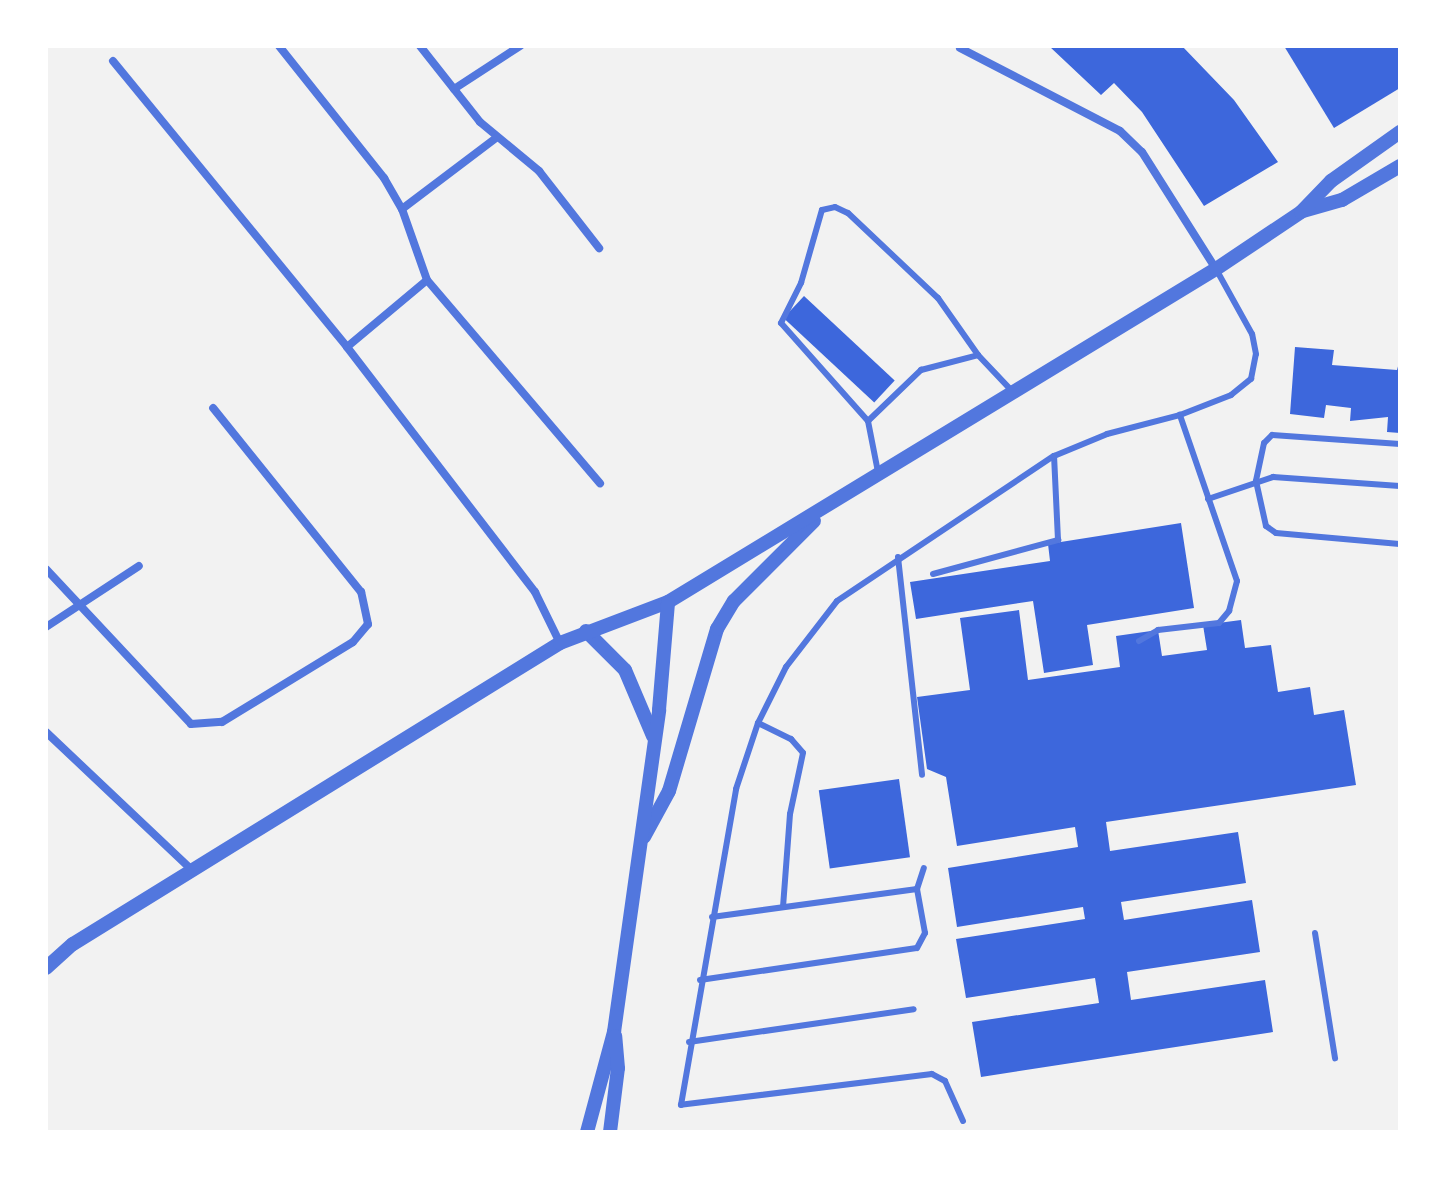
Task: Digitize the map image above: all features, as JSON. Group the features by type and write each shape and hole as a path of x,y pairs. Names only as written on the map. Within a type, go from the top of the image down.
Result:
{"street":[{"path":"279,46 402,209 427,280 600,483"},
{"path":"420,46 496,138 529,160 599,248"},
{"path":"454,89 520,46"},
{"path":"960,48 1120,131 1142,152 1216,269"},
{"path":"113,61 347,347 535,592 560,643"},
{"path":"46,968 73,944 560,643 668,602 1216,269 1301,212 1331,181 1400,132"},
{"path":"402,209 496,138"},
{"path":"1301,212 1342,200 1400,166"},
{"path":"347,347 427,280"},
{"path":"46,569 176,712 201,726 222,722 353,642 368,624 361,592 213,408"},
{"path":"641,842 669,791 717,629 734,601 831,504"},
{"path":"46,627 139,566"},
{"path":"587,1132 614,1032 655,740 668,602"},
{"path":"586,631 625,670 655,740"},
{"path":"46,732 192,870"},
{"path":"46,954 73,944"},
{"path":"610,1132 618,1068 614,1032"}],"lane":[{"path":"879,476 868,421 781,323 801,283 822,210 841,209 870,233 938,298 978,355 1013,392"},
{"path":"963,1121 945,1081 932,1074 681,1105 689,1042 736,789 758,723 808,633 837,601 898,557 1054,456 1107,434 1180,415 1243,388 1256,365 1247,319 1216,269"},
{"path":"868,421 921,370 978,355"},
{"path":"1139,641 1158,630 1219,623 1229,611 1237,581 1180,415"},
{"path":"1400,444 1272,435 1264,443 1256,481 1266,526 1276,533 1400,544"},
{"path":"933,574 1058,540 1054,456"},
{"path":"1208,499 1256,481 1292,476 1400,486"},
{"path":"898,557 922,775"},
{"path":"758,723 791,739 803,753 790,814 783,907"},
{"path":"700,980 917,948 925,933 917,889 924,868"},
{"path":"712,917 917,889"},
{"path":"1315,933 1335,1058"},
{"path":"689,1042 914,1009"}],"building":[{"path":"1049,46 1182,46 1234,100 1278,162 1204,206 1142,112 1114,83 1101,95"},
{"path":"1284,46 1400,46 1400,88 1334,128"},
{"path":"804,296 895,381 874,403 784,318"},
{"path":"1295,347 1334,350 1332,365 1397,370 1400,359 1400,433 1387,432 1388,417 1350,421 1351,408 1326,405 1324,418 1290,414"},
{"path":"1181,523 1194,608 1087,625 1093,665 1044,673 1033,601 916,619 910,582 1050,561 1048,544"},
{"path":"1019,610 1028,680 1120,667 1116,636 1158,630 1162,656 1207,650 1203,625 1241,620 1245,648 1271,645 1278,692 1310,687 1314,715 1344,710 1356,785 1106,822 1110,851 1238,832 1246,883 1121,902 1124,920 1252,900 1260,952 1127,972 1131,1000 1265,980 1273,1032 981,1077 972,1022 1099,1003 1095,978 966,998 956,939 1085,919 1083,907 957,927 948,868 1078,847 1075,827 957,846 946,777 927,769 917,697 970,690 960,618"},
{"path":"899,779 910,857 830,869 819,790"}]}
